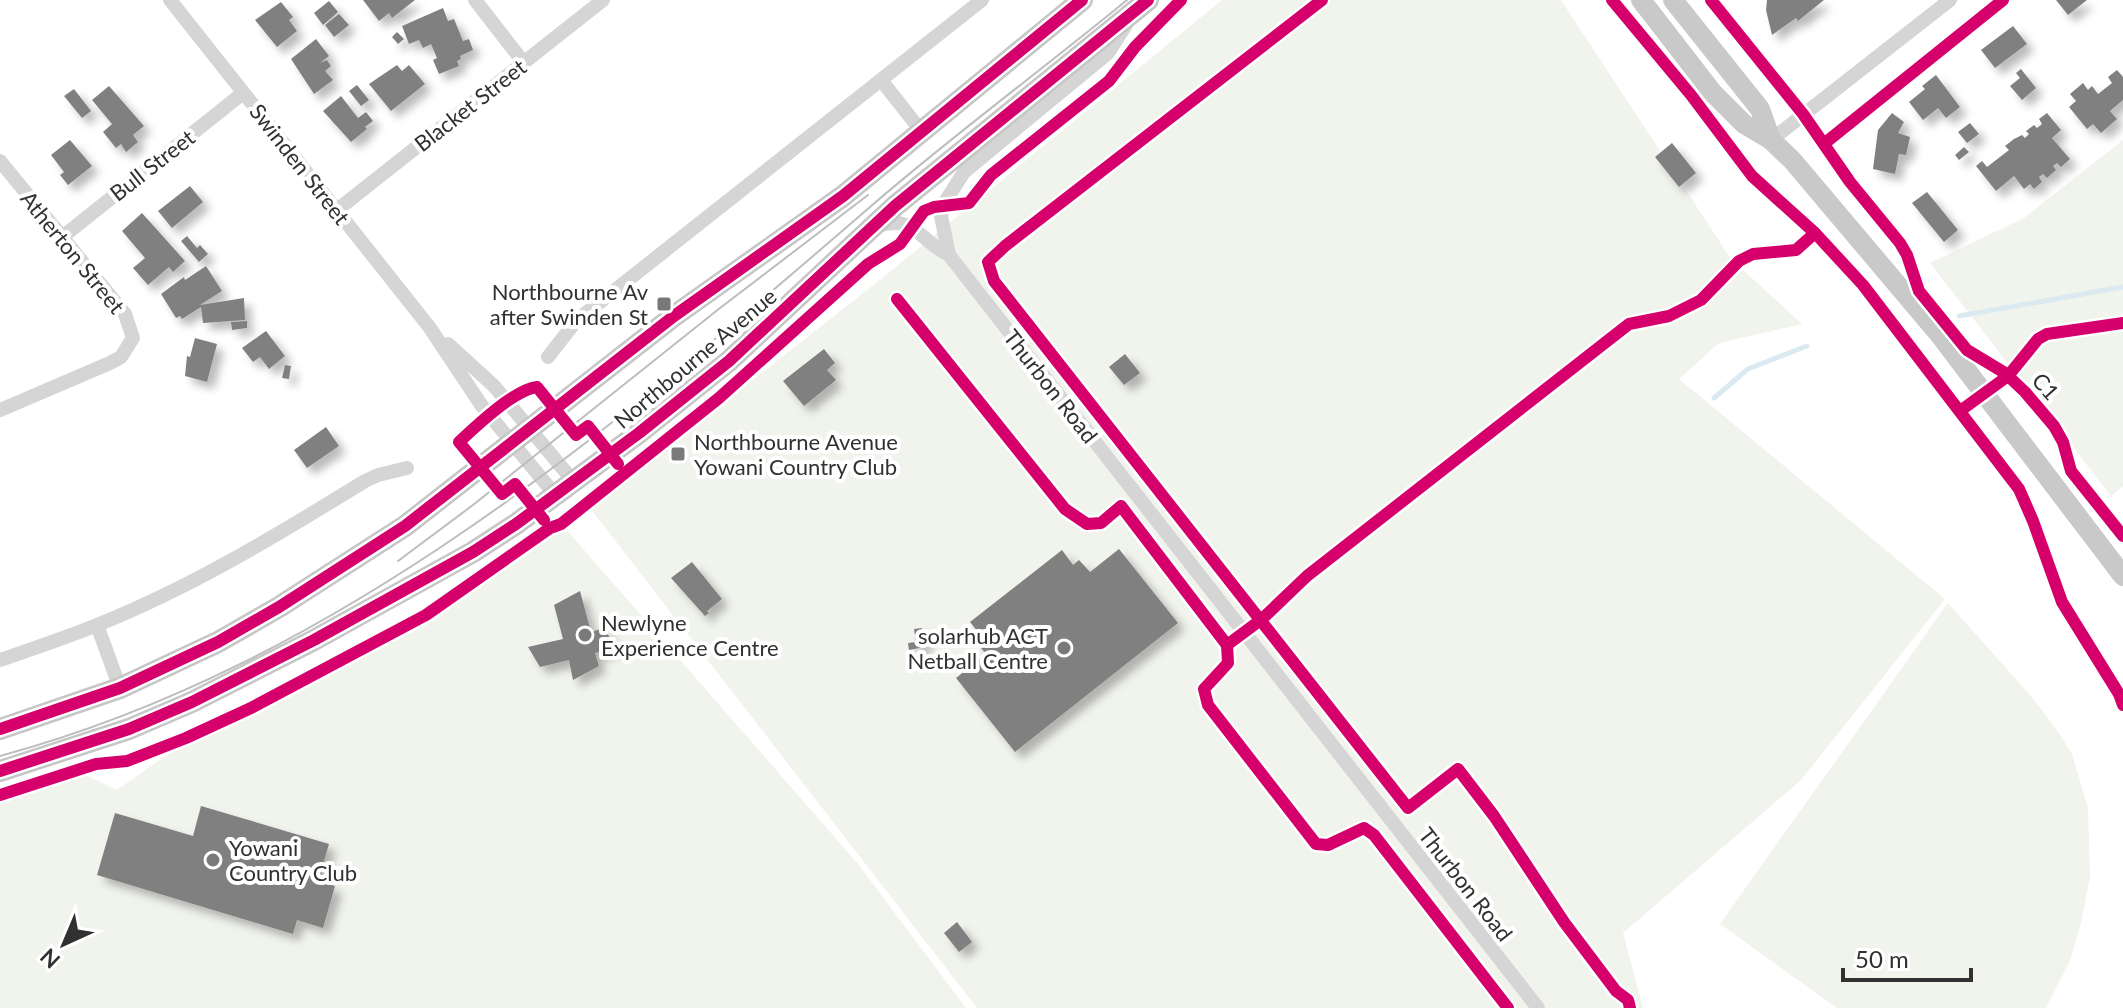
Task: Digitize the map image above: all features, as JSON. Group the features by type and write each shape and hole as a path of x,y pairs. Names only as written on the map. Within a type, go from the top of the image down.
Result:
{"highway":[{"name":"Northbourne Avenue","path":"0,729 120,688 218,642 405,526 674,316 843,196 1082,0"},
{"name":"Northbourne Avenue","path":"0,771 129,729 253,673 473,552 556,496 729,361 869,228 1140,7"}],"main road":[{"path":"1641,0 1713,93 1744,124 1771,140 1792,160 1918,308 2123,576"},
{"path":"1673,0 1760,109 1771,140"}],"street":[{"name":"Swinden Street","path":"170,0 430,328 482,406 574,482"},
{"path":"475,0 524,63"},
{"name":"Blacket Street","path":"337,210 603,0"},
{"path":"548,357 576,321 982,0"},
{"path":"1771,140 1950,0"},
{"name":"Northbourne Avenue","path":"949,195 972,163 1108,53 1140,7"},
{"path":"881,80 922,132"},
{"name":"Bull Street","path":"61,238 243,93"},
{"name":"Atherton Street","path":"0,161 125,314 133,338 121,357 110,363 0,410"},
{"name":"Thurbon Road","path":"949,195 941,219 949,255"},
{"name":"Thurbon Road","path":"869,228 889,222 903,223 915,229 933,247 949,255 1538,1008"},
{"name":"Swinden Street","path":"430,328 494,386 556,496"},
{"path":"0,660 97,625 246,553 365,481 407,468"},
{"path":"97,625 120,688"}],"shaded area":[{"path":"1222,0 1561,0 1731,259 1802,324 1719,343 1679,379 1945,599 1801,780 1623,933 1643,1008 977,1008 590,508 881,279"},
{"path":"2123,140 2123,486 2111,496 1930,263 2024,218"},
{"name":"Yowani Country Club","path":"565,528 858,864 966,1008 0,1008 0,803 85,775 117,790 175,749 254,712 406,632"},
{"path":"1948,603 2031,696 2072,754 2088,808 2090,877 2081,923 2070,961 2046,1008 1837,1008 1720,924"}],"building":[{"path":"363,0 415,0 392,18 389,13 379,21"},
{"path":"1767,0 1824,0 1798,21 1796,18 1772,35 1766,10"},
{"path":"2056,0 2087,0 2068,15"},
{"path":"329,1 338,12 323,25 314,13"},
{"path":"281,2 293,17 289,20 297,31 277,47 255,20"},
{"path":"443,8 448,21 454,19 463,41 469,39 473,50 460,56 461,59 457,61 459,66 439,74 431,44 423,48 419,40 409,44 402,26"},
{"path":"339,14 349,25 334,37 325,25"},
{"path":"2013,26 2027,44 1995,68 1981,50"},
{"path":"397,32 404,39 398,44 392,37"},
{"path":"316,39 329,56 320,63 327,60 331,66 325,71 333,80 314,94 291,59"},
{"path":"397,65 402,71 409,65 425,84 391,111 369,84"},
{"path":"2021,69 2036,88 2022,100 2010,86 2020,78 2016,73"},
{"path":"2117,70 2123,77 2123,100 2110,111 2117,119 2101,133 2093,124 2087,129 2069,107 2076,101 2070,94 2083,83 2088,90 2092,86 2098,94 2112,83 2108,77"},
{"path":"1936,75 1960,107 1946,118 1938,108 1923,120 1909,102"},
{"path":"357,85 369,100 361,106 349,91"},
{"path":"109,86 144,126 133,135 138,142 126,152 121,144 116,148 103,132 112,124 92,100"},
{"path":"74,89 91,111 82,118 64,96"},
{"path":"341,96 358,118 366,112 373,121 351,142 323,111"},
{"path":"1892,113 1904,122 1898,133 1910,137 1906,155 1899,154 1895,174 1873,169 1878,130"},
{"path":"2047,113 2061,130 2052,138 2070,159 2061,167 2057,163 2053,166 2056,170 2047,178 2043,174 2039,177 2042,182 2034,189 2030,184 2024,189 2014,176 1996,191 1976,166 1982,161 1987,167 2009,150 2005,146 2022,135 2025,138 2029,134 2026,131 2042,124 2039,119"},
{"path":"1970,123 1979,134 1967,143 1958,132"},
{"path":"70,140 92,166 68,185 60,175 64,172 51,155"},
{"path":"1672,143 1696,173 1679,187 1655,157"},
{"path":"1964,147 1969,152 1959,160 1955,155"},
{"path":"190,186 203,202 172,228 158,211"},
{"path":"1927,192 1958,230 1944,242 1912,203"},
{"path":"142,213 185,261 173,272 169,267 148,285 133,268 145,258 122,231"},
{"path":"187,236 197,248 200,245 208,254 199,262 181,241"},
{"path":"206,266 222,291 200,305 244,298 245,320 203,323 201,307 182,319 180,316 176,318 161,294"},
{"path":"247,321 247,328 232,330 231,322"},
{"path":"266,331 285,356 269,369 260,357 253,362 242,348"},
{"path":"195,338 217,344 207,382 185,376 187,356 190,357"},
{"path":"824,349 835,363 827,370 836,380 804,406 783,381"},
{"path":"1125,354 1140,373 1124,385 1109,367"},
{"path":"285,365 291,366 289,379 282,378"},
{"path":"326,427 339,446 307,468 294,450"},
{"name":"solarhub ACT Netball Centre","path":"1119,549 1178,623 1015,752 956,678 986,654 976,642 982,637 970,622 1062,550 1073,565 1079,560 1090,572"},
{"path":"692,562 722,599 705,616 671,578"},
{"name":"Newlyne Experience Centre","path":"580,591 591,632 604,628 616,648 595,653 599,666 573,680 569,660 540,667 528,647 563,639 554,605"},
{"path":"922,628 925,647 909,650 908,643 916,642 914,629"},
{"name":"Yowani Country Club","path":"201,806 329,844 318,881 335,886 323,928 297,920 293,934 97,875 115,813 193,836"},
{"path":"957,922 972,942 959,952 944,933"}],"waterway":[{"path":"1959,316 2123,287"},
{"path":"1714,398 1748,369 1807,346"}],"tram line":[{"path":"0,756 124,715 242,663 355,601 465,531 570,455 673,374 901,180 1127,0"},
{"path":"398,561 868,195"}],"cycle path":[{"path":"0,729 120,688 218,642 279,607 405,526 674,316 843,196 1082,0"},
{"path":"0,771 129,729 192,702 314,640 473,552 516,524 639,433 729,361 895,206 1148,0"},
{"path":"0,795 96,764 127,761 186,738 251,708 426,615 550,528 561,524 719,398 868,264 900,244 924,211 969,203 991,175 1109,81 1135,47 1181,0"},
{"path":"1322,0 988,262 994,281 1408,808 1458,769 1494,816 1564,922 1616,991 1628,1000 1630,1008"},
{"path":"1612,0 1691,95 1752,176 1815,233 1863,285 2019,489 2062,602 2123,705"},
{"name":"C1","path":"1711,0 1803,114 1850,182 1900,243 1919,291 1967,350 2005,373 2054,426 2063,442 2071,471 2123,536"},
{"path":"1825,143 2003,0"},
{"path":"1227,645 1262,619 1307,576 1629,324 1669,316 1701,300 1739,261 1753,254 1796,250 1815,233"},
{"path":"897,299 1065,509 1087,524 1101,523 1121,506 1227,645 1228,663 1204,689 1208,705 1316,844 1328,845 1364,828 1374,835 1508,1008"},
{"path":"1960,411 2008,376 2038,339 2047,334 2123,323"},
{"path":"544,520 515,484 502,494 459,442 496,409 518,394 537,387 576,435 588,426 618,464"}],"place":[{"name":"Northbourne Av after Swinden St","path":"664,304"},
{"name":"Northbourne Avenue Yowani Country Club","path":"678,454"},
{"name":"Newlyne Experience Centre","path":"585,635"},
{"name":"solarhub ACT Netball Centre","path":"1064,648"},
{"name":"Yowani Country Club","path":"213,860"}]}
